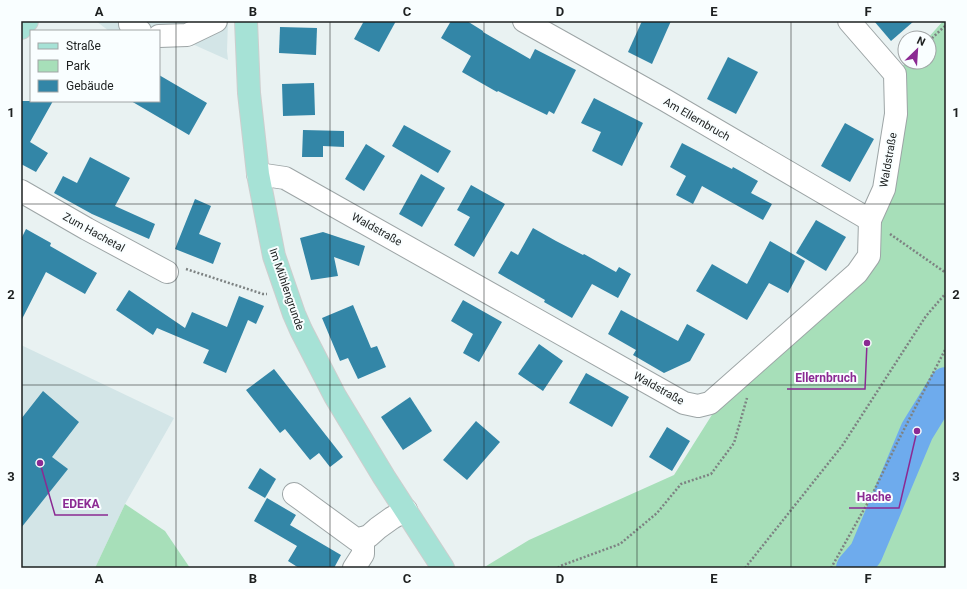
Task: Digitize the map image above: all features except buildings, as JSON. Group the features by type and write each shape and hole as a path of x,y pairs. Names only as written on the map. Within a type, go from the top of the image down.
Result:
{"main road":[{"path":"21,28 27,21"},
{"name":"Im Mühlengrunde","path":"246,21 249,93 258,174 274,256 294,314 335,396 443,568"}],"street":[{"path":"160,36 188,35 216,21"},
{"name":"Am Ellernbruch","path":"524,21 666,100 870,220"},
{"name":"Waldstraße","path":"258,174 285,178 684,403 698,406 710,403 857,274 869,256 870,220 884,189 896,114 895,74 849,21"},
{"name":"Zum Hachetal","path":"21,191 87,229 167,272"},
{"path":"294,494 357,540 369,536 392,518 406,510"},
{"path":"354,568 363,554 363,538"}],"path":[{"path":"937,33 946,25"},
{"path":"901,243 946,273"},
{"path":"167,272 183,268 263,294 269,293"},
{"path":"746,568 842,446 926,316 946,293"},
{"path":"831,568 871,497 946,348"},
{"path":"558,568 620,544 657,513 681,484 711,474 734,443 749,393 751,368"}],"shaded area":[{"path":"96,21 228,21 228,60 160,31 160,30 108,30"},
{"path":"21,345 174,418 125,504 95,568 21,568"}],"green space":[{"path":"943,21 946,21 946,568 483,568 529,540 674,475 715,410 861,276 899,70 937,70 937,30 935,30"},
{"path":"125,504 165,531 190,568 95,568"}],"waterway":[{"path":"853,568 866,553 917,431 946,384"}],"place":[{"name":"Ellernbruch","path":"867,343"},
{"name":"Hache","path":"917,431"},
{"name":"EDEKA","path":"40,463"}]}
